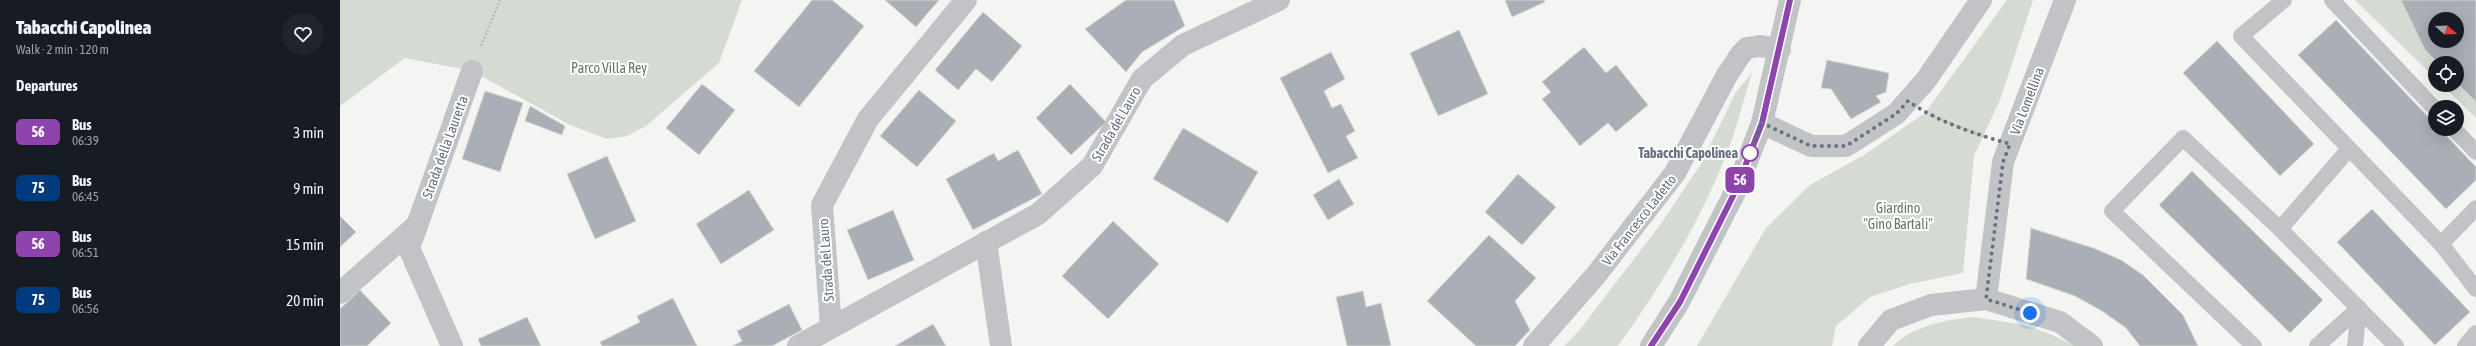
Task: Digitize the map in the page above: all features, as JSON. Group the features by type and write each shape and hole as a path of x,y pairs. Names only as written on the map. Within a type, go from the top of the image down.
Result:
{"street":[{"name":"Strada del Lauro","path":"830,327 822,205 868,119 966,0"},
{"name":"Strada del Lauro","path":"798,346 830,327 1038,214 1092,166 1142,79 1183,45 1279,0"},
{"path":"1652,346 1680,302 1735,192 1762,123 1790,0"},
{"path":"1762,123 1811,146 1846,146 1896,114 1926,80 1981,0"},
{"name":"Via Lomellina","path":"1986,299 2003,162 2065,0"},
{"name":"Via Francesco Ladetto","path":"1534,346 1596,275 1676,174 1726,75 1741,54 1747,48 1760,46 1780,49"},
{"name":"Strada della Lauretta","path":"452,346 409,248 472,71"},
{"name":"Strada della Lauretta","path":"340,293 418,223"},
{"path":"986,242 1001,346"},
{"path":"1869,346 1891,320 1931,305 1986,299 2060,322 2092,346"}],"lane":[{"path":"2284,0 2241,36 2441,244 2476,289"},
{"path":"2332,0 2428,102"},
{"path":"2461,136 2476,152"},
{"path":"2254,346 2112,211 2183,138 2280,229 2396,346"},
{"path":"2280,229 2349,149"},
{"path":"2441,244 2476,208"},
{"path":"2317,346 2359,308"},
{"path":"2355,346 2359,308"},
{"path":"2465,346 2476,334"}],"path":[{"path":"472,71 500,0"},
{"path":"1908,101 1925,113 1983,136 2010,144"}],"green space":[{"name":"Parco Villa Rey","path":"340,0 742,0 719,63 646,126 627,136 607,139 570,125 472,71 405,58 340,106"},
{"name":"Giardino \"Gino Bartali\"","path":"2007,0 2033,0 2000,100 1974,156 1963,273 1910,284 1870,297 1836,326 1832,346 1697,346 1766,228 1810,185 1864,155 1925,113"},
{"path":"2355,0 2476,0 2476,118 2464,106 2464,100 2457,100 2449,92 2464,92 2464,56 2428,56 2428,71"},
{"path":"1752,73 1729,148 1703,208 1663,279 1634,324 1618,346 1564,346 1578,332 1660,225 1701,164 1736,92"},
{"path":"1973,317 2013,323 2037,329 2074,346 1893,346 1901,339 1920,328 1941,322"}],"building":[{"path":"812,0 832,0 864,26 799,107 754,71"},
{"path":"885,0 939,0 916,27"},
{"path":"1126,0 1174,0 1185,26 1142,52 1126,72 1085,29"},
{"path":"1505,0 1544,0 1545,2 1512,17"},
{"path":"2401,0 2476,0 2476,102 2464,90 2464,56 2431,56 2425,50"},
{"path":"983,12 1022,46 992,82 976,69 958,90 935,70"},
{"path":"2336,20 2428,117 2428,136 2447,136 2476,167 2476,180 2446,209 2298,55"},
{"path":"1459,30 1488,94 1438,116 1410,53"},
{"path":"2217,41 2314,144 2280,176 2183,73"},
{"path":"1584,47 1606,73 1616,65 1648,105 1616,132 1608,123 1580,146 1542,99 1551,92 1542,82"},
{"path":"1331,52 1345,79 1324,91 1332,108 1341,104 1355,131 1346,136 1358,158 1328,173 1280,78"},
{"path":"1827,60 1889,73 1886,92 1876,96 1881,102 1851,119 1831,89 1821,88"},
{"path":"702,84 735,110 699,155 666,128"},
{"path":"1070,84 1106,122 1071,155 1036,118"},
{"path":"919,90 956,121 917,167 880,136"},
{"path":"485,91 523,103 500,172 462,159"},
{"path":"530,106 565,126 562,135 525,121"},
{"path":"1183,128 1258,172 1228,223 1153,179"},
{"path":"1018,150 1042,194 973,230 946,179 994,153 998,161"},
{"path":"607,156 636,221 595,239 567,174"},
{"path":"2192,171 2323,300 2290,333 2159,205"},
{"path":"1518,174 1556,207 1522,245 1485,212"},
{"path":"1339,179 1354,204 1328,220 1313,195"},
{"path":"749,190 774,230 721,264 696,224"},
{"path":"2372,209 2470,312 2435,345 2337,242"},
{"path":"893,210 914,260 868,280 847,230"},
{"path":"340,216 356,232 340,247"},
{"path":"1113,221 1159,264 1108,319 1062,276"},
{"path":"2031,228 2096,249 2121,260 2143,275 2183,315 2198,346 2140,346 2126,328 2102,311 2075,296 2026,279"},
{"path":"1489,235 1536,278 1515,301 1530,330 1515,346 1476,346 1427,301"},
{"path":"360,290 391,323 367,346 340,346 340,309"},
{"path":"1363,291 1366,307 1381,303 1391,346 1347,346 1336,297"},
{"path":"673,298 697,346 602,346 600,342 640,322 637,316"},
{"path":"789,304 802,330 772,346 732,346 742,341 737,331"},
{"path":"527,317 541,346 481,346 478,339"},
{"path":"933,324 946,346 895,346"}],"bus line":[{"name":"56","path":"1651,346 1680,302 1735,192 1762,123 1789,10 1790,0"}],"place":[{"name":"Tabacchi Capolinea","path":"1750,153"}],"route":[{"path":"1750,153 1748,158 1762,123 1811,146 1846,146 1896,114 1908,101 1925,113 1983,136 2010,144 2003,162 1986,299 2030,313"}]}
